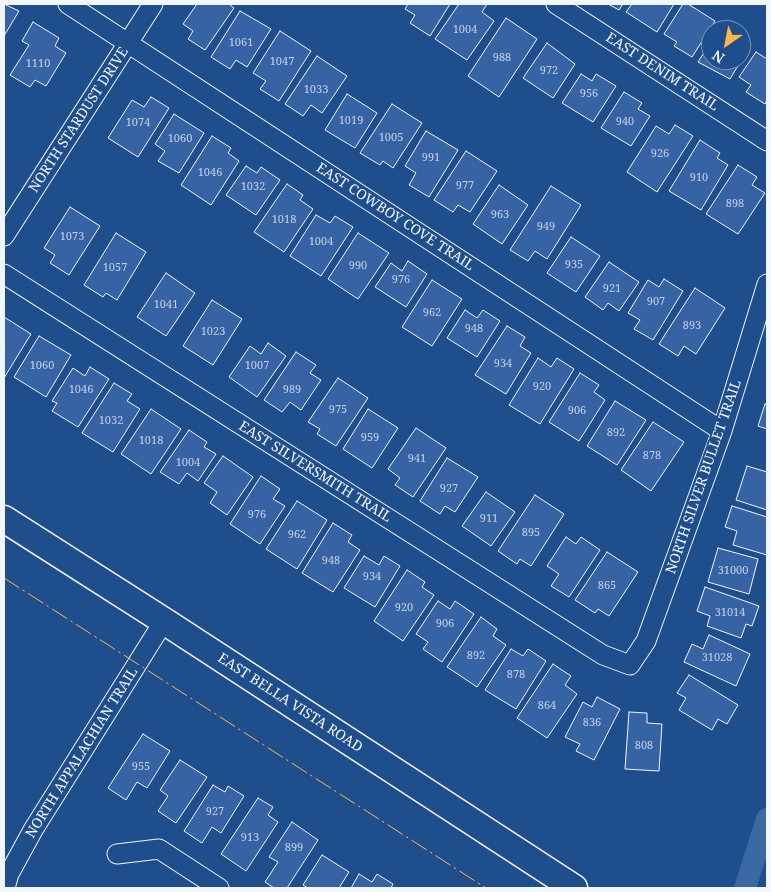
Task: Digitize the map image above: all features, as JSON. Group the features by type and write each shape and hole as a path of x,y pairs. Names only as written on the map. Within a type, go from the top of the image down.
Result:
{"street":[{"name":"EAST COWBOY COVE TRAIL","path":"68,4 722,431"},
{"name":"NORTH STARDUST DRIVE","path":"4,236 153,4"},
{"name":"EAST DENIM TRAIL","path":"556,4 767,141"},
{"name":"EAST SILVERSMITH TRAIL","path":"4,274 603,655 630,664"},
{"name":"NORTH SILVER BULLET TRAIL","path":"630,664 646,641 722,431 767,284"},
{"name":"EAST BELLA VISTA ROAD","path":"4,519 574,888"},
{"name":"NORTH APPALACHIAN TRAIL","path":"5,888 8,874 33,830 164,621"},
{"path":"117,854 159,850 219,888"}],"building":[{"path":"4,4 19,11 4,36"},
{"path":"197,4 229,4 234,8 205,50 188,39 193,31 183,24"},
{"path":"408,4 450,4 430,36 410,23 415,15 405,9"},
{"path":"459,4 487,4 482,12 494,21 467,60 435,39"},
{"path":"608,4 623,4 619,10"},
{"path":"632,4 674,4 657,32 626,12"},
{"path":"683,4 688,4 713,20 701,20 701,43 692,57 674,46 677,42 664,34"},
{"path":"240,11 271,29 247,67 236,60 230,69 211,57"},
{"path":"506,18 537,39 499,97 468,76"},
{"path":"33,22 59,38 55,46 66,53 46,86 35,80 30,87 10,75 29,45 22,41"},
{"path":"280,31 311,51 279,101 260,89 266,81 253,73"},
{"path":"547,43 575,64 553,98 523,78"},
{"path":"756,52 767,59 767,100 765,104 746,92 751,85 739,77 744,70 751,70 751,59"},
{"path":"317,56 347,76 322,113 311,105 303,116 285,104"},
{"path":"713,70 735,70 730,79"},
{"path":"581,74 592,81 596,74 616,86 593,122 562,103"},
{"path":"624,92 642,103 638,109 650,116 631,146 601,128"},
{"path":"347,94 377,113 355,148 325,130"},
{"path":"151,97 169,108 138,157 108,138 132,100 144,107"},
{"path":"392,104 422,123 393,168 383,161 380,165 360,153"},
{"path":"174,114 204,133 179,173 158,161 165,151 155,144"},
{"path":"675,125 693,136 657,192 627,172 656,126 669,134"},
{"path":"426,131 458,150 429,197 409,185 416,173 405,166"},
{"path":"212,136 231,148 228,153 239,161 211,205 181,185"},
{"path":"700,140 720,153 717,158 728,165 701,210 669,191"},
{"path":"466,151 497,171 470,212 458,205 453,212 434,200"},
{"path":"738,165 757,177 752,185 765,193 738,234 706,214"},
{"path":"246,166 257,173 261,167 280,180 256,215 226,195"},
{"path":"287,184 303,195 300,200 313,209 284,252 254,232"},
{"path":"499,185 528,205 502,244 473,224"},
{"path":"551,186 581,205 547,259 535,251 528,261 510,250"},
{"path":"70,207 100,226 69,275 50,263 55,255 44,248"},
{"path":"316,215 330,223 335,216 353,227 321,276 290,256"},
{"path":"116,233 146,252 117,300 106,293 103,297 84,285"},
{"path":"358,233 389,253 358,299 328,279"},
{"path":"571,237 600,256 576,292 547,273"},
{"path":"408,261 427,274 406,307 375,287 391,263 402,271"},
{"path":"609,262 639,282 619,311 608,303 603,310 585,297"},
{"path":"166,273 195,293 166,336 137,317"},
{"path":"664,279 683,291 653,340 634,329 640,320 628,313 648,280 659,287"},
{"path":"432,280 462,299 432,346 402,327"},
{"path":"695,288 725,308 696,354 684,346 678,356 659,344"},
{"path":"212,300 242,319 213,365 183,346"},
{"path":"465,310 477,318 483,310 500,321 477,357 447,338"},
{"path":"4,317 31,334 4,378"},
{"path":"507,326 525,337 520,346 531,353 506,394 475,375"},
{"path":"39,336 71,355 46,397 14,377"},
{"path":"268,343 286,356 257,397 229,377 250,346 261,354"},
{"path":"296,352 316,365 310,373 321,380 301,410 290,402 282,412 264,400"},
{"path":"538,358 551,367 557,358 574,369 540,424 509,405"},
{"path":"90,367 109,379 78,427 52,411 57,403 52,401 73,368 85,376"},
{"path":"580,373 599,385 594,392 605,400 579,441 549,422"},
{"path":"338,378 368,398 336,446 317,434 320,429 308,422"},
{"path":"114,383 132,394 127,401 140,409 113,452 82,433"},
{"path":"615,401 646,420 617,465 587,446"},
{"path":"765,404 767,405 767,429 758,426"},
{"path":"151,409 181,429 151,474 121,454"},
{"path":"368,409 398,428 372,468 343,449"},
{"path":"653,422 684,442 651,491 621,470"},
{"path":"416,428 446,448 413,497 395,485 400,478 388,469"},
{"path":"189,430 207,442 204,447 216,454 198,481 187,473 179,484 160,472"},
{"path":"223,456 253,477 227,515 210,503 217,492 204,483"},
{"path":"447,458 478,477 455,512 445,506 440,514 420,501"},
{"path":"747,466 767,472 767,510 736,500"},
{"path":"261,476 280,489 273,499 285,506 260,544 230,524"},
{"path":"486,492 515,512 491,546 462,526"},
{"path":"535,495 564,514 531,566 520,559 517,564 498,551"},
{"path":"297,501 327,520 297,569 266,549"},
{"path":"732,506 767,517 767,555 733,545 737,531 725,527"},
{"path":"333,523 352,535 348,542 360,550 333,592 302,573"},
{"path":"566,537 576,544 581,537 600,550 569,597 551,586 559,574 547,566"},
{"path":"718,548 758,559 749,594 708,582"},
{"path":"607,552 638,572 609,616 598,609 595,613 575,600"},
{"path":"364,556 379,565 384,556 400,566 375,607 344,588"},
{"path":"407,570 425,582 422,587 434,595 403,641 374,621"},
{"path":"705,587 759,606 752,626 746,624 741,638 707,626 710,616 697,611"},
{"path":"438,601 450,609 455,601 474,614 442,662 423,649 428,642 416,634"},
{"path":"481,617 497,629 493,636 506,645 477,687 447,667"},
{"path":"709,635 750,654 736,686 684,662 692,644 703,649"},
{"path":"511,649 523,656 528,649 546,661 516,709 485,690"},
{"path":"553,664 571,676 565,685 577,694 547,738 517,718"},
{"path":"689,675 738,705 727,724 718,719 712,730 679,710 686,698 677,693"},
{"path":"597,697 620,709 594,760 576,751 580,744 565,737 583,702 592,707"},
{"path":"629,712 647,713 647,723 662,724 659,771 625,769"},
{"path":"143,734 170,751 147,788 137,782 126,800 108,788"},
{"path":"180,760 207,777 176,823 158,811 168,796 160,790"},
{"path":"213,785 225,792 228,786 244,796 221,833 212,827 202,843 184,831"},
{"path":"258,798 273,807 268,815 278,822 246,871 221,854"},
{"path":"292,822 318,840 287,888 274,888 265,882 278,862 269,857"},
{"path":"322,855 349,872 339,888 308,888 303,885"},
{"path":"359,874 372,882 377,874 393,884 391,888 351,888"}],"waterway":[{"path":"745,888 767,819"}],"power":[{"path":"4,578 486,888"}]}
